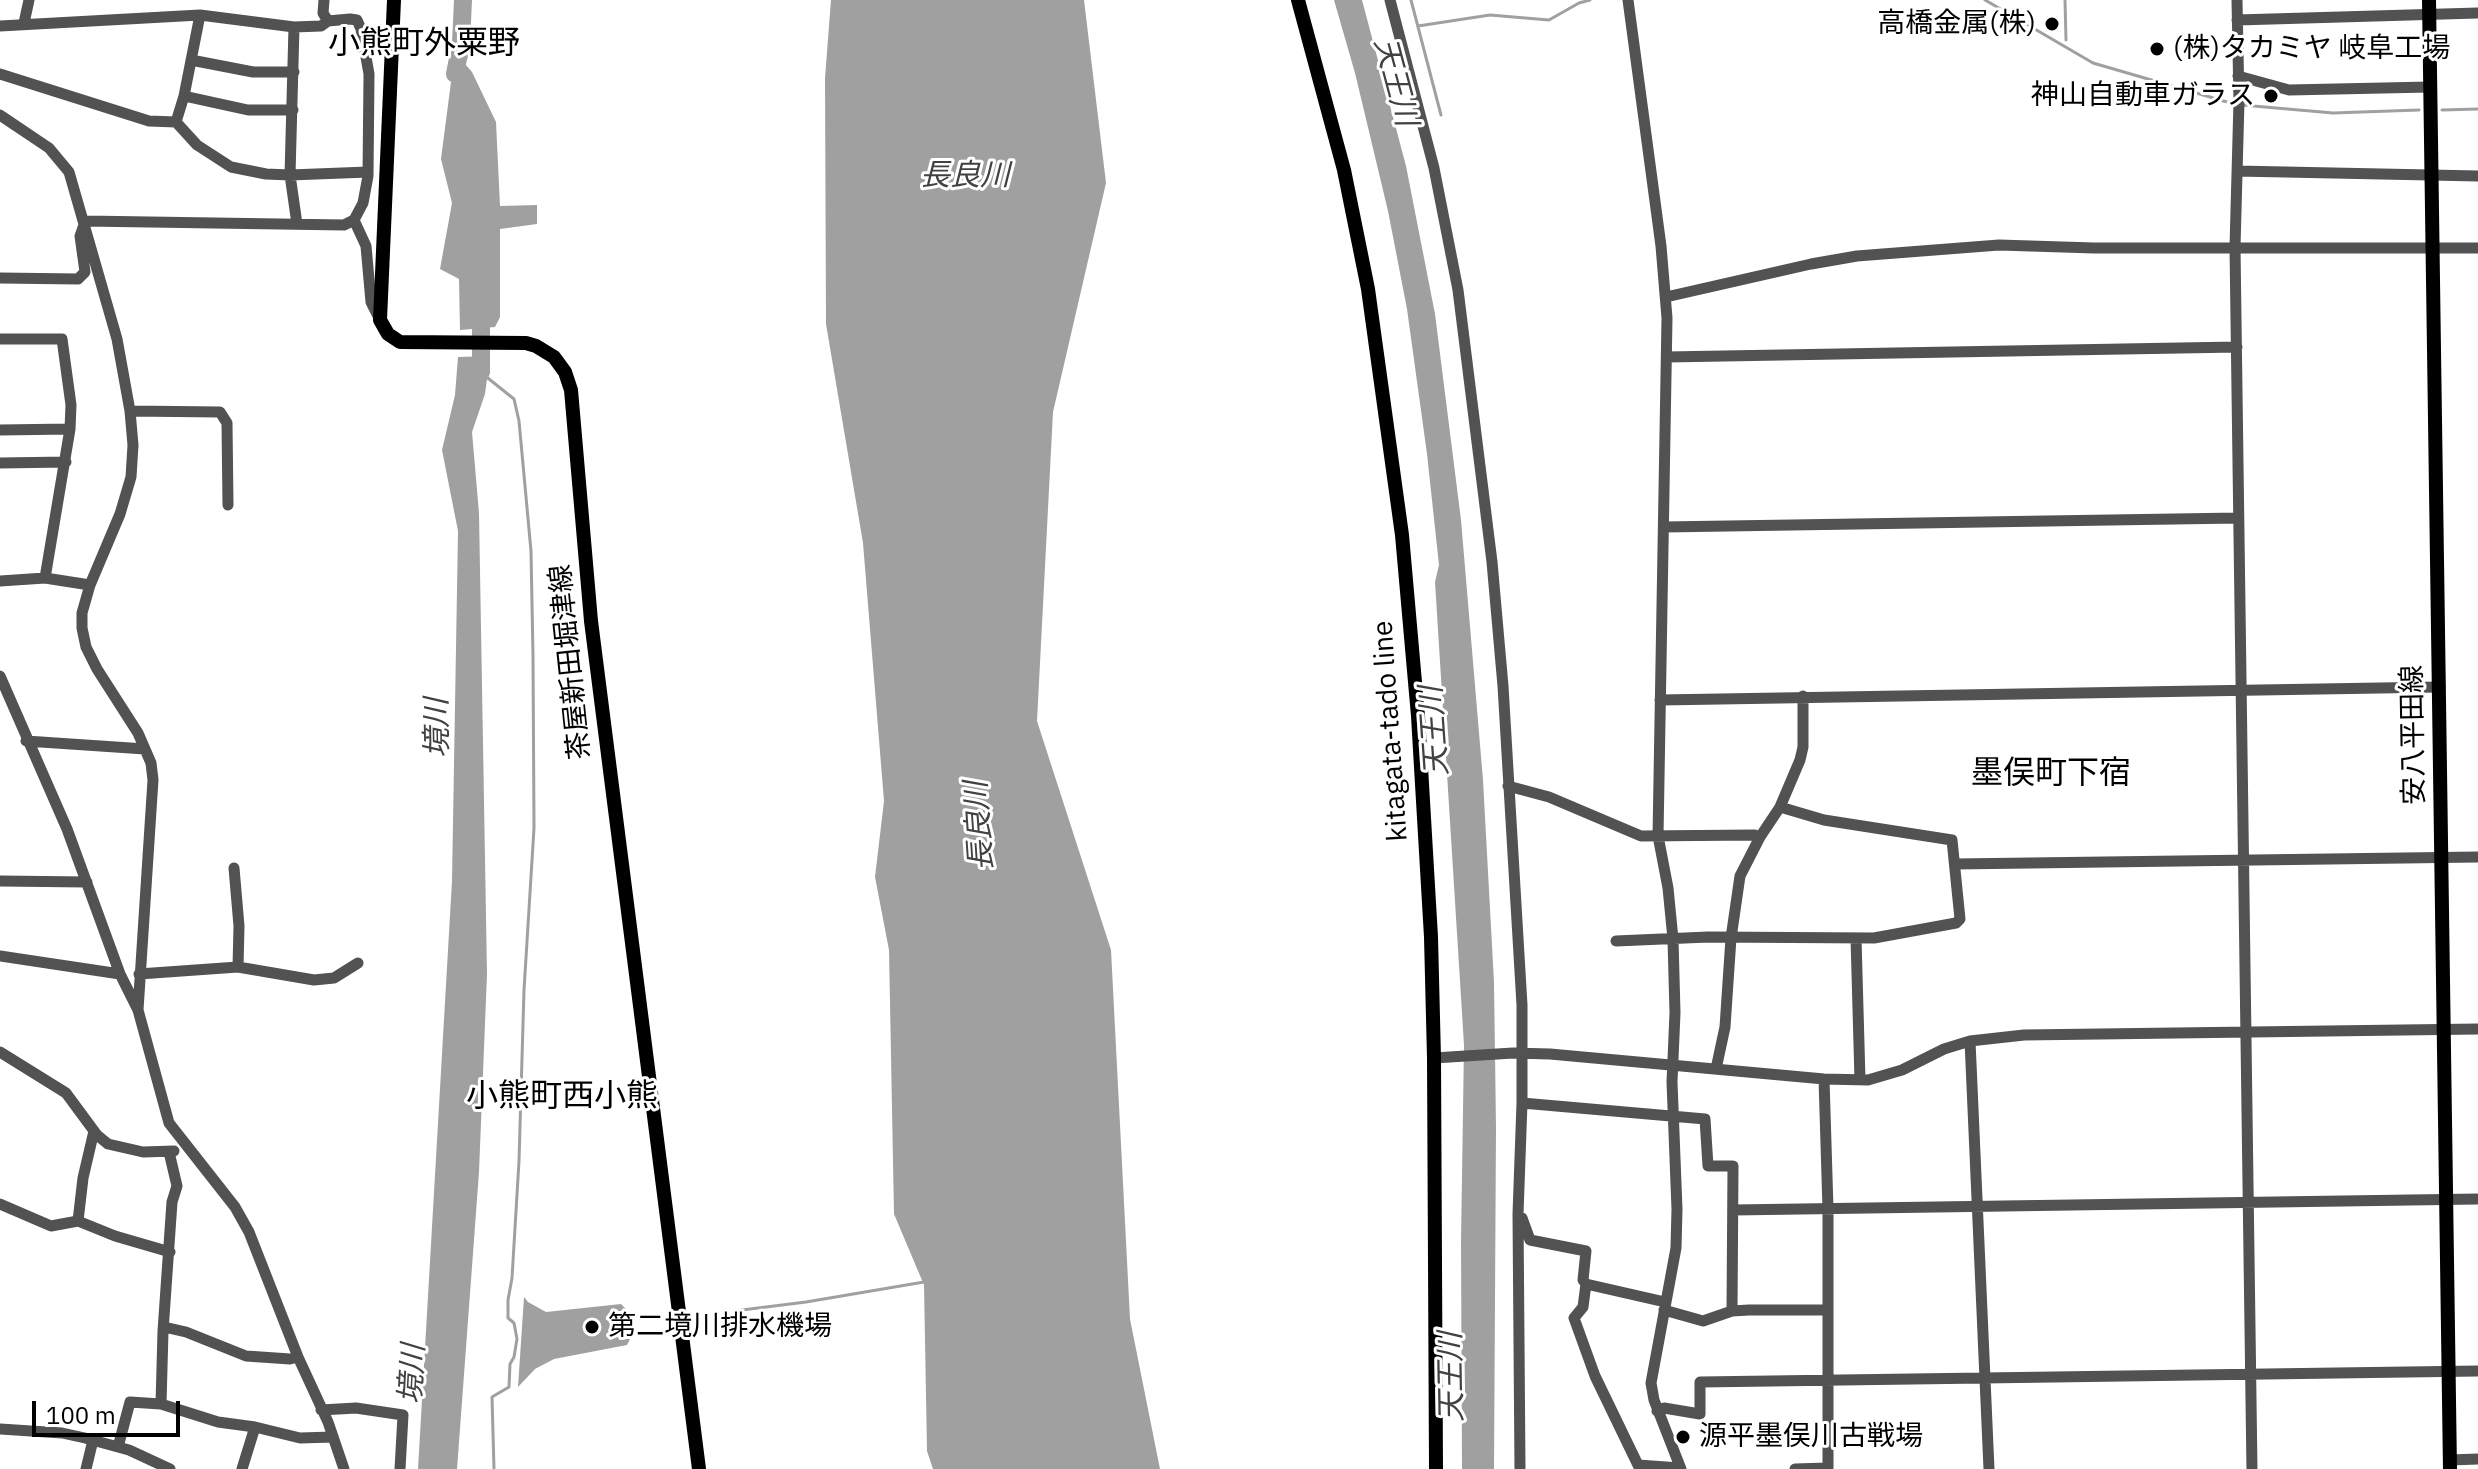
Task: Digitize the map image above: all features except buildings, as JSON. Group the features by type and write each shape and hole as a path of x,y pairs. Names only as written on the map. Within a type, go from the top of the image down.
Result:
{"main road":[{"path":"380,320 394,0"},
{"name":"kitagata-tado line","path":"1298,0 1344,170 1368,289 1402,535 1441,1057 1436,1469"},
{"name":"安八平田線","path":"2429,7 2450,1464"},
{"name":"茶屋新田堀津線","path":"380,320 388,334 400,342 526,343 545,350 565,372 571,390 591,621 699,1469"}],"street":[{"path":"24,23 29,0"},
{"path":"324,0 323,13 328,21"},
{"path":"1390,0 1434,168 1458,290 1492,562 1514,859 1517,1053 1522,1103 1518,1214 1520,1469"},
{"path":"1518,1214 1523,1219 1530,1240 1586,1251 1583,1307 1574,1318 1595,1376 1638,1465 1681,1468 1657,1411 1651,1383 1676,1248 1677,1209 1673,1117 1673,939 1668,888 1658,836 1666,297 1628,0"},
{"path":"2237,0 2235,247 2252,1469"},
{"path":"2237,20 2429,7 2478,13"},
{"path":"176,122 200,15"},
{"path":"0,26 200,15 294,27 357,20 361,29 370,89 368,172 363,203 354,220 344,225 85,221"},
{"path":"294,27 290,175 297,224"},
{"path":"191,60 253,72 294,72"},
{"path":"0,74 149,121 176,122 197,145 231,167 290,175 368,172"},
{"path":"2238,76 2289,90 2430,87"},
{"path":"184,96 248,110 293,110"},
{"path":"0,115 59,157 69,172 117,339 130,411 133,445 131,477 82,613 86,647 138,733 151,763 153,780 138,1010"},
{"path":"2237,171 2478,176"},
{"path":"354,220 366,246 371,302 380,320"},
{"path":"0,278 78,279 85,272 80,236 85,221"},
{"path":"1666,297 1857,256 1999,245 2478,248"},
{"path":"0,339 62,339 71,405 70,429 45,578"},
{"path":"1667,357 2237,347"},
{"path":"130,411 220,412 227,423 228,505"},
{"path":"0,430 70,429"},
{"path":"0,463 66,462"},
{"path":"1664,527 2238,518"},
{"path":"0,581 45,578 90,585"},
{"path":"0,676 4,697 57,807 120,974 138,1010 169,1123 235,1207 249,1232 344,1469"},
{"path":"1660,700 2440,687"},
{"path":"1716,1069 1725,1027 1731,938 1740,876 1780,807 1803,747 1803,696"},
{"path":"26,741 145,749"},
{"path":"1508,786 1549,797 1641,836 1760,837"},
{"path":"1616,941 1874,938 1956,923 1960,919 1952,840 1824,820 1780,807"},
{"path":"1955,864 2478,857"},
{"path":"234,868 239,926 238,967"},
{"path":"0,881 87,882"},
{"path":"1856,938 1860,1080"},
{"path":"0,956 120,974"},
{"path":"139,974 238,967 314,980 334,978 358,963"},
{"path":"1441,1057 1517,1053 1860,1080 1879,1079 1944,1049 1970,1041 2024,1035 2478,1029"},
{"path":"1970,1041 1989,1469"},
{"path":"0,1052 66,1093 94,1131 108,1144 143,1152 169,1152 186,1147"},
{"path":"1795,1469 1828,1468 1828,1209 1824,1079"},
{"path":"1522,1103 1705,1119 1708,1166 1733,1166 1732,1311"},
{"path":"78,1221 83,1178 94,1131"},
{"path":"161,1404 172,1202 177,1186 169,1152"},
{"path":"1733,1210 2478,1199"},
{"path":"0,1204 51,1226 78,1221 115,1236 170,1252"},
{"path":"1586,1284 1664,1306 1703,1321 1732,1311 1827,1310"},
{"path":"164,1327 186,1332 246,1356 298,1357"},
{"path":"1657,1411 1664,1408 1700,1414 1700,1382 2478,1371"},
{"path":"118,1447 130,1402 161,1404 218,1422 300,1438 333,1437"},
{"path":"321,1410 356,1408 403,1415 400,1469"},
{"path":"242,1469 255,1427"},
{"path":"0,1429 62,1433 93,1440 170,1469"},
{"path":"86,1469 93,1440"},
{"path":"2450,1464 2478,1459"}],"water":[{"name":"長良川","path":"831,0 1084,0 1106,183 1053,412 1037,721 1111,950 1130,1319 1160,1469 933,1469 927,1451 924,1285 894,1214 889,950 875,877 884,801 863,543 826,324 825,78"},
{"name":"天王川","path":"1334,0 1362,0 1406,166 1435,314 1461,520 1483,780 1494,982 1494,1469 1462,1469 1464,1045 1435,582 1439,565 1427,454 1407,309 1388,211"},
{"path":"455,51 470,52 465,64 472,72 496,122 500,206 537,205 537,224 500,229 500,317 495,327 460,330 459,279 440,269 452,203 441,159"},
{"path":"490,356 485,394 472,432 479,513 487,974 479,1172 457,1469 418,1469 452,881 458,531 442,450 455,395 458,357"},
{"path":"524,1297 546,1312 621,1304 629,1312 632,1335 627,1345 554,1359 535,1369 518,1387"}],"waterway":[{"name":"境川","path":"455,74 461,43 463,0"},
{"path":"1411,0 1441,115"},
{"path":"1418,26 1490,15 1549,20 1590,0"},
{"path":"1985,0 2093,63 2234,104"},
{"path":"2065,0 2066,40"},
{"path":"2242,105 2333,113 2419,110"},
{"path":"2442,110 2478,109"},
{"name":"境川","path":"476,380 481,372 481,303"},
{"path":"484,375 514,399 519,421 531,551 533,656 534,828 524,990 519,1161 508,1300 508,1318 514,1323 517,1339 510,1364 509,1387 492,1397 494,1469"},
{"path":"734,1311 924,1282"}],"place":[{"name":"高橋金属(株)","path":"2052,24"},
{"name":"(株)タカミヤ 岐阜工場","path":"2157,49"},
{"name":"神山自動車ガラス","path":"2271,96"},
{"name":"第二境川排水機場","path":"592,1327"},
{"name":"源平墨俣川古戦場","path":"1683,1437"}],"district":[{"name":"小熊町外粟野","path":"424,44"},
{"name":"墨俣町下宿","path":"2051,774"},
{"name":"小熊町西小熊","path":"562,1097"}]}
